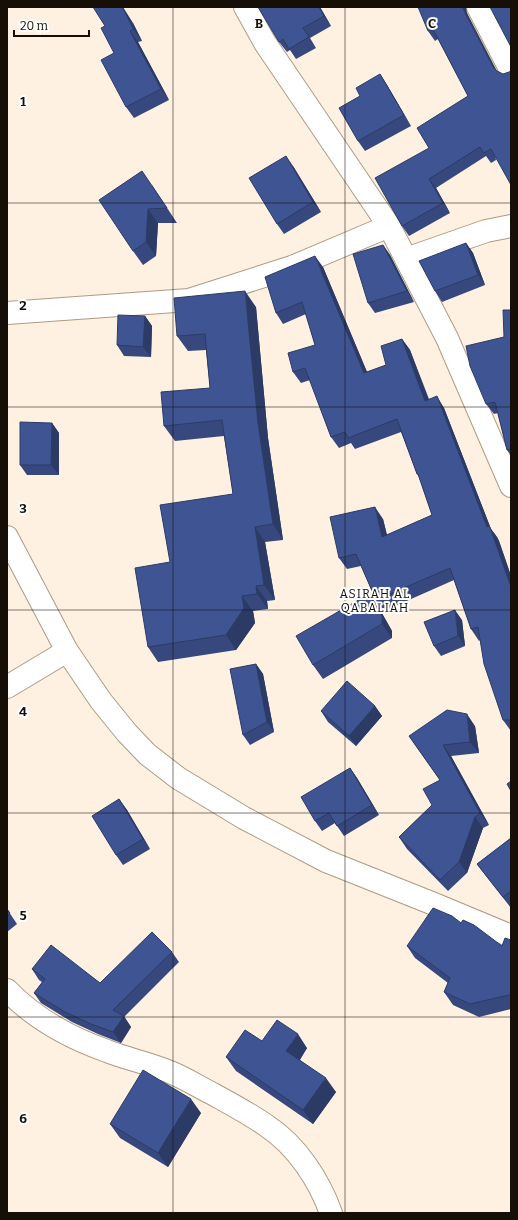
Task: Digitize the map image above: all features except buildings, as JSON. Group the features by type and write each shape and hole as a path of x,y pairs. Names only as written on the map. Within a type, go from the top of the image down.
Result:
{"street":[{"path":"245,7 265,43 389,226 447,338 511,486"},
{"path":"478,7 511,71"},
{"path":"7,313 189,300 292,268 389,226"},
{"path":"406,259 486,231 511,226"},
{"path":"7,537 67,651 101,700 127,733 147,754 178,778 244,818 326,861 511,936"},
{"path":"7,687 67,651"},
{"path":"7,990 34,1014 60,1030 106,1051 170,1072 245,1112 268,1127 286,1142 302,1160 316,1182 326,1201 330,1213"}],"district":[{"name":"ASIRAH AL QABALIAH","path":"375,601"}]}
